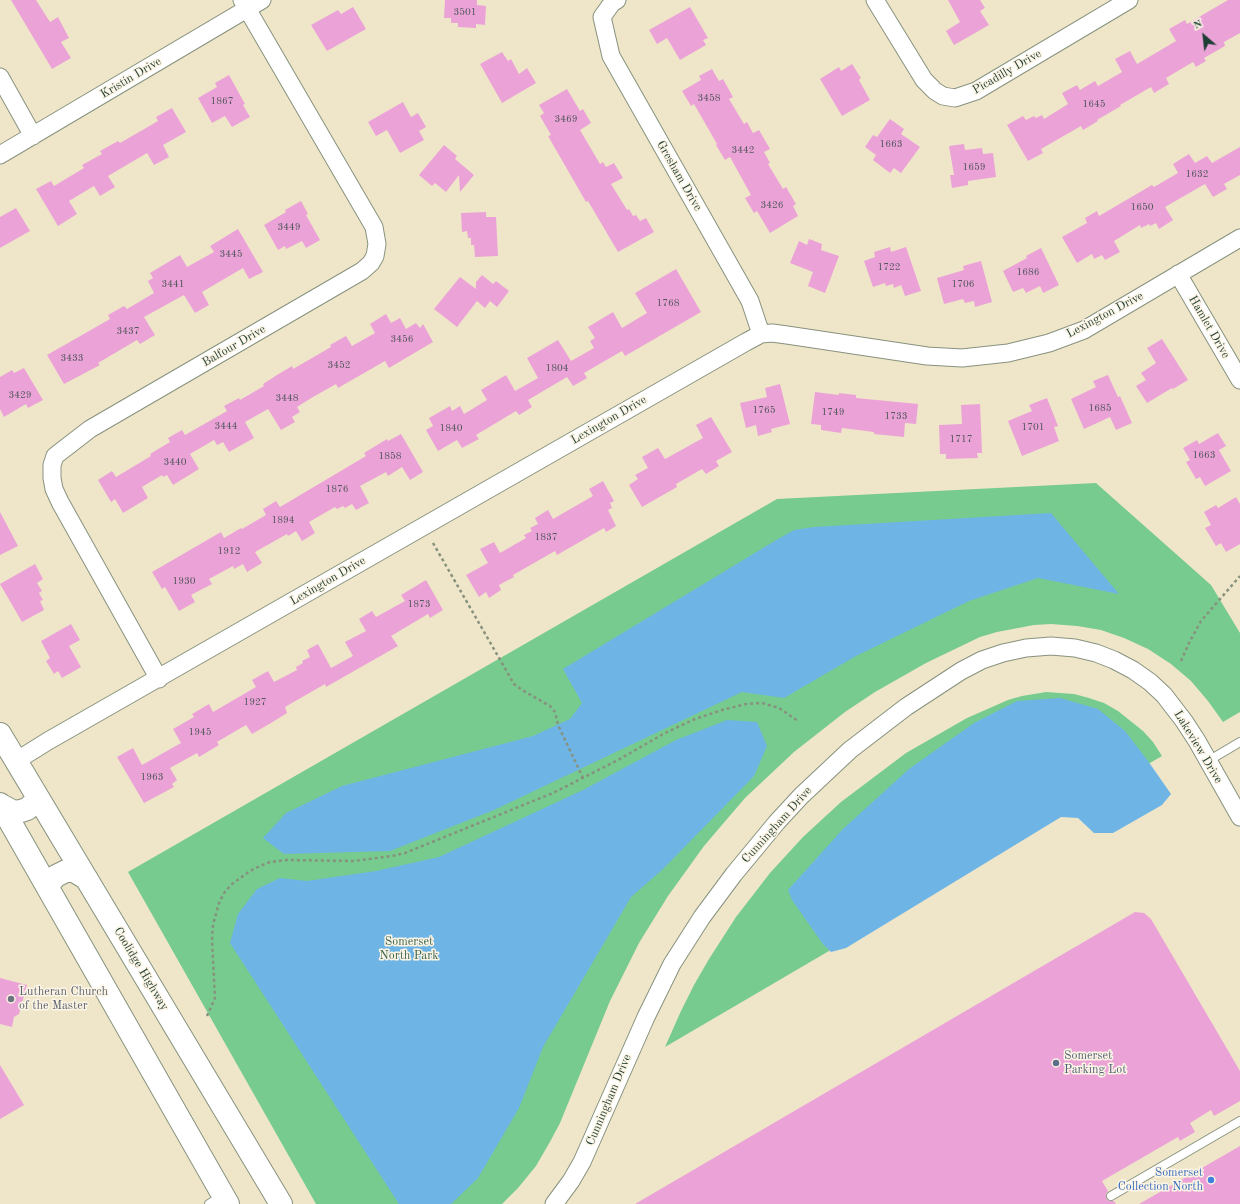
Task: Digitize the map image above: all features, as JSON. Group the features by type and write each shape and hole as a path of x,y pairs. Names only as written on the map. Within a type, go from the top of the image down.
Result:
{"main road":[{"name":"Coolidge Highway","path":"0,734 281,1204"},
{"path":"0,804 14,812 21,812 39,800"},
{"path":"0,804 47,886 220,1201"},
{"path":"47,886 56,876 66,871 74,871 87,879"}],"street":[{"name":"Kristin Drive","path":"0,155 33,136 244,4 262,0"},
{"name":"Gresham Drive","path":"617,0 612,3 602,17 611,56 750,301 761,334"},
{"name":"Picadilly Drive","path":"875,0 924,80 942,96 955,98 976,91 1129,0"},
{"name":"Balfour Drive","path":"159,679 60,502 54,489 52,478 52,465 55,456 90,429 362,271 371,264 375,256 377,244 374,227 244,4"},
{"path":"0,77 33,136"},
{"name":"Lexington Drive","path":"16,761 48,741 761,334 772,333 927,356 962,358 1008,353 1049,343 1084,330 1240,238"},
{"name":"Hamlet Drive","path":"1178,274 1240,380"},
{"name":"Cunningham Drive","path":"554,1204 571,1181 582,1162 646,1017 672,964 694,929 734,874 777,822 801,796 850,750 906,707 961,672 982,660 1003,653 1026,648 1076,648 1096,653 1114,660 1133,670 1150,682"},
{"name":"Lakeview Drive","path":"1150,682 1174,707 1193,734 1240,818"}],"lane":[{"path":"1208,761 1240,742"},
{"path":"1111,1196 1240,1121"}],"path":[{"path":"433,543 514,684 550,706 555,712 558,725 583,778"},
{"path":"1181,661 1201,621 1240,576"},
{"path":"207,1016 215,998 212,940 215,914 224,893 232,884 250,871 260,866 279,861 354,861 405,853 553,793 695,718 722,710 746,704 762,703 779,708 798,721"}],"green space":[{"name":"Somerset North Park","path":"1096,483 1211,585 1240,633 1240,712 1223,722 1191,681 1171,664 1148,649 1124,638 1101,630 1077,626 1051,624 1034,625 997,632 980,637 926,663 875,692 845,712 794,752 745,798 704,846 668,896 639,943 610,1001 560,1123 551,1140 536,1166 518,1188 502,1204 316,1204 128,872 777,499"},
{"path":"1046,692 1074,694 1104,703 1118,711 1143,731 1153,742 1162,756 665,1047 694,985 736,917 770,873 803,837 841,802 906,753 967,718 1008,700"}],"water":[{"path":"1051,513 1119,594 1038,578 969,601 856,656 784,698 742,692 494,810 390,851 284,854 263,838 286,813 342,786 533,736 570,719 582,703 563,669 794,530 814,527"},
{"path":"1060,698 1098,709 1125,731 1171,794 1162,805 1113,833 1094,833 1078,818 1061,817 846,948 831,952 823,944 792,900 788,890 843,829 909,769 974,723 1017,701"},
{"path":"727,720 757,722 767,746 754,776 663,869 631,897 543,1047 519,1108 478,1178 451,1204 399,1204 230,943 238,914 257,889 280,878 307,881 376,871 439,857 583,790 676,740"}],"building":[{"path":"11,0 36,0 50,22 58,17 69,38 61,42 71,58 52,69"},
{"path":"445,0 477,0 477,5 486,6 485,25 476,24 476,28 458,27 458,23 451,23 451,18 444,18"},
{"path":"948,0 980,0 985,8 980,11 989,25 954,45 946,31 960,22"},
{"path":"1228,0 1240,0 1240,33 1224,42 1225,46 1204,58 1206,61 1196,67 1193,62 1166,78 1169,84 1154,93 1151,87 1120,105 1121,106 1083,130 1081,126 1041,149 1043,153 1028,161 1007,125 1023,116 1026,120 1034,116 1036,118 1042,115 1044,119 1068,104 1062,93 1077,85 1080,90 1095,81 1098,86 1122,72 1115,59 1130,51 1137,64 1176,41 1169,29 1185,20 1187,24"},
{"path":"353,7 366,29 327,51 311,25 338,10 341,14"},
{"path":"690,7 708,38 703,40 706,45 680,60 667,38 657,44 649,30"},
{"path":"502,52 508,61 511,59 519,74 527,68 536,83 502,103 480,64"},
{"path":"852,64 861,78 859,80 870,100 842,116 820,79 839,67 841,71"},
{"path":"712,69 719,81 723,79 733,97 729,99 744,124 747,122 753,133 759,130 770,149 764,152 770,163 768,164 783,189 786,187 796,204 793,206 798,216 770,233 757,211 754,213 745,198 751,195 730,157 725,160 694,104 691,106 682,91 701,80 699,76"},
{"path":"229,75 245,104 243,105 250,117 232,127 225,116 212,123 198,98 217,87 215,83"},
{"path":"567,89 580,111 583,109 591,123 580,130 600,164 603,162 606,167 614,163 623,178 611,184 627,210 629,209 633,216 636,215 640,221 646,218 654,232 618,252 588,201 586,202 548,136 551,135 540,116 544,113 539,105"},
{"path":"403,102 411,117 418,113 426,127 419,131 424,140 400,153 387,130 376,136 368,122"},
{"path":"172,108 186,132 163,145 169,157 154,165 147,153 108,176 115,187 100,196 94,186 69,201 77,214 58,226 36,189 51,181 54,186 84,168 82,165 102,154 100,151 118,141 120,143 158,121 156,117"},
{"path":"890,119 904,129 901,134 920,147 901,173 894,168 890,173 873,160 876,155 865,147 873,135 877,137"},
{"path":"964,144 965,150 982,148 983,154 993,153 996,177 968,181 968,185 952,188 950,175 954,175 949,146"},
{"path":"444,145 457,156 455,159 474,175 460,192 459,175 446,192 435,183 432,186 419,175"},
{"path":"1240,147 1240,175 1224,184 1227,189 1213,197 1205,184 1165,207 1173,220 1159,229 1156,223 1150,226 1149,224 1141,228 1140,225 1114,241 1120,252 1105,260 1102,255 1094,259 1092,254 1077,263 1062,237 1087,223 1085,218 1097,211 1099,216 1152,185 1154,187 1178,173 1173,164 1189,154 1195,163 1207,156 1212,163"},
{"path":"301,201 308,214 306,215 320,240 306,248 302,241 286,249 285,246 278,250 264,225"},
{"path":"16,208 30,231 0,248 0,217"},
{"path":"486,212 486,217 496,217 498,256 475,257 474,245 471,245 471,238 468,238 467,231 462,232 461,213"},
{"path":"238,229 263,272 249,279 243,268 202,292 209,305 195,313 184,295 144,317 155,335 140,344 137,340 98,363 100,365 64,384 47,355 110,319 108,315 124,306 127,309 154,293 148,281 153,278 150,273 180,255 187,267 214,252 210,246"},
{"path":"809,239 822,244 821,250 839,256 825,293 808,286 813,272 790,263 799,241 807,245"},
{"path":"890,247 891,252 906,247 921,291 905,296 901,285 894,288 893,284 886,286 885,283 873,287 864,261 875,257 874,252"},
{"path":"1041,248 1059,285 1043,293 1040,286 1026,293 1023,288 1013,292 1003,271 1027,258 1026,256"},
{"path":"981,261 992,302 975,307 974,301 965,303 963,299 944,304 937,278 964,270 963,266"},
{"path":"676,269 701,312 625,356 622,351 584,373 587,378 573,386 567,377 528,400 532,407 519,415 516,411 476,435 479,439 462,448 457,440 438,451 426,430 433,426 429,418 450,406 452,411 460,406 464,414 487,400 481,390 506,375 515,391 538,378 527,358 558,340 571,361 594,348 590,341 595,338 588,327 613,312 622,328 647,313 635,293"},
{"path":"482,275 493,284 496,281 509,291 497,307 490,301 485,308 477,301 457,327 434,309 460,277 476,289 476,282"},
{"path":"386,314 391,323 400,318 406,329 416,323 420,328 423,324 433,342 389,368 385,361 338,388 336,384 313,397 297,407 300,412 292,417 295,422 281,430 268,409 245,422 254,438 229,452 223,442 217,445 214,440 190,454 199,469 173,485 167,475 163,477 162,475 142,487 148,498 123,513 115,499 111,502 98,480 112,471 116,477 151,456 150,454 170,442 168,438 182,430 185,435 227,411 224,406 239,398 240,400 264,386 263,384 277,375 292,366 293,369 331,347 330,345 346,336 352,346 375,333 370,324"},
{"path":"1162,339 1188,380 1147,403 1136,386 1146,380 1141,373 1156,363 1147,348"},
{"path":"24,368 43,400 28,408 26,404 4,417 0,409 0,377 12,370 14,373"},
{"path":"1108,375 1118,397 1120,396 1132,423 1116,430 1110,417 1084,429 1071,399 1096,387 1093,381"},
{"path":"780,384 790,424 771,429 772,432 758,436 756,425 746,428 740,403 767,397 765,388"},
{"path":"815,392 839,395 839,393 856,395 856,398 918,404 916,424 905,423 904,437 874,434 874,432 842,428 841,433 821,430 821,425 811,424"},
{"path":"1047,398 1058,426 1054,427 1059,441 1022,456 1008,421 1032,411 1029,405"},
{"path":"980,404 982,453 977,453 978,458 946,459 946,454 940,454 939,425 962,424 961,405"},
{"path":"711,417 732,452 716,461 719,466 706,474 702,469 676,484 677,487 642,507 629,485 638,479 635,475 648,468 642,457 658,448 665,459 703,438 696,425"},
{"path":"1218,433 1226,446 1219,450 1231,471 1205,486 1200,477 1196,479 1186,462 1190,460 1183,448 1197,440 1199,444"},
{"path":"401,434 423,472 410,480 402,467 388,476 386,472 360,486 369,503 356,510 352,504 345,508 343,506 337,509 335,507 309,522 315,533 302,541 296,531 288,536 287,534 255,552 262,563 247,572 243,564 234,569 233,566 209,579 212,584 191,595 195,602 179,611 165,587 162,589 152,572 221,532 224,538 241,528 242,529 266,515 263,509 276,501 280,507 366,456 364,453 387,439 388,441"},
{"path":"603,481 614,501 610,503 612,508 608,510 616,526 606,532 604,528 557,555 555,551 513,575 514,577 499,585 501,590 489,598 486,592 479,597 466,575 488,563 480,549 494,542 500,553 526,538 524,535 532,531 530,528 538,524 535,518 548,510 553,519 593,496 589,489"},
{"path":"1236,497 1240,504 1240,544 1226,552 1221,543 1216,546 1205,528 1211,525 1204,512 1216,505 1218,508"},
{"path":"0,512 18,546 0,555"},
{"path":"35,564 43,579 37,583 42,591 39,593 43,600 40,601 44,610 22,622 0,584"},
{"path":"426,580 443,610 430,618 428,614 391,636 398,646 326,687 325,684 285,707 287,713 252,734 246,725 217,742 219,745 199,757 197,753 170,768 177,780 172,784 174,787 144,803 117,757 133,748 142,765 181,743 173,729 194,717 192,714 209,704 213,712 256,687 252,680 268,671 274,682 297,670 296,667 303,663 302,661 310,657 307,650 318,644 331,668 353,656 345,642 366,631 359,619 372,611 376,617 405,601 401,595"},
{"path":"71,624 80,640 69,646 81,667 62,678 58,671 54,674 46,661 50,658 41,641"},
{"name":"Somerset Parking Lot","path":"1135,912 1144,913 1151,919 1240,1071 1240,1101 1214,1116 1211,1110 1190,1123 1195,1132 1180,1141 1178,1137 1102,1181 1108,1191 1106,1198 1109,1201 1114,1201 1116,1204 635,1204"},
{"name":"Lutheran Church of the Master","path":"0,978 27,985 19,1014 14,1017 12,1027 0,1024"},
{"path":"0,1065 24,1105 0,1119"},
{"name":"Somerset Collection North","path":"1240,1146 1240,1204 1139,1204 1221,1157"}],"place":[{"name":"Lutheran Church of the Master","path":"11,999"},
{"name":"Somerset Parking Lot","path":"1056,1063"},
{"name":"Somerset Collection North","path":"1211,1180"}]}
